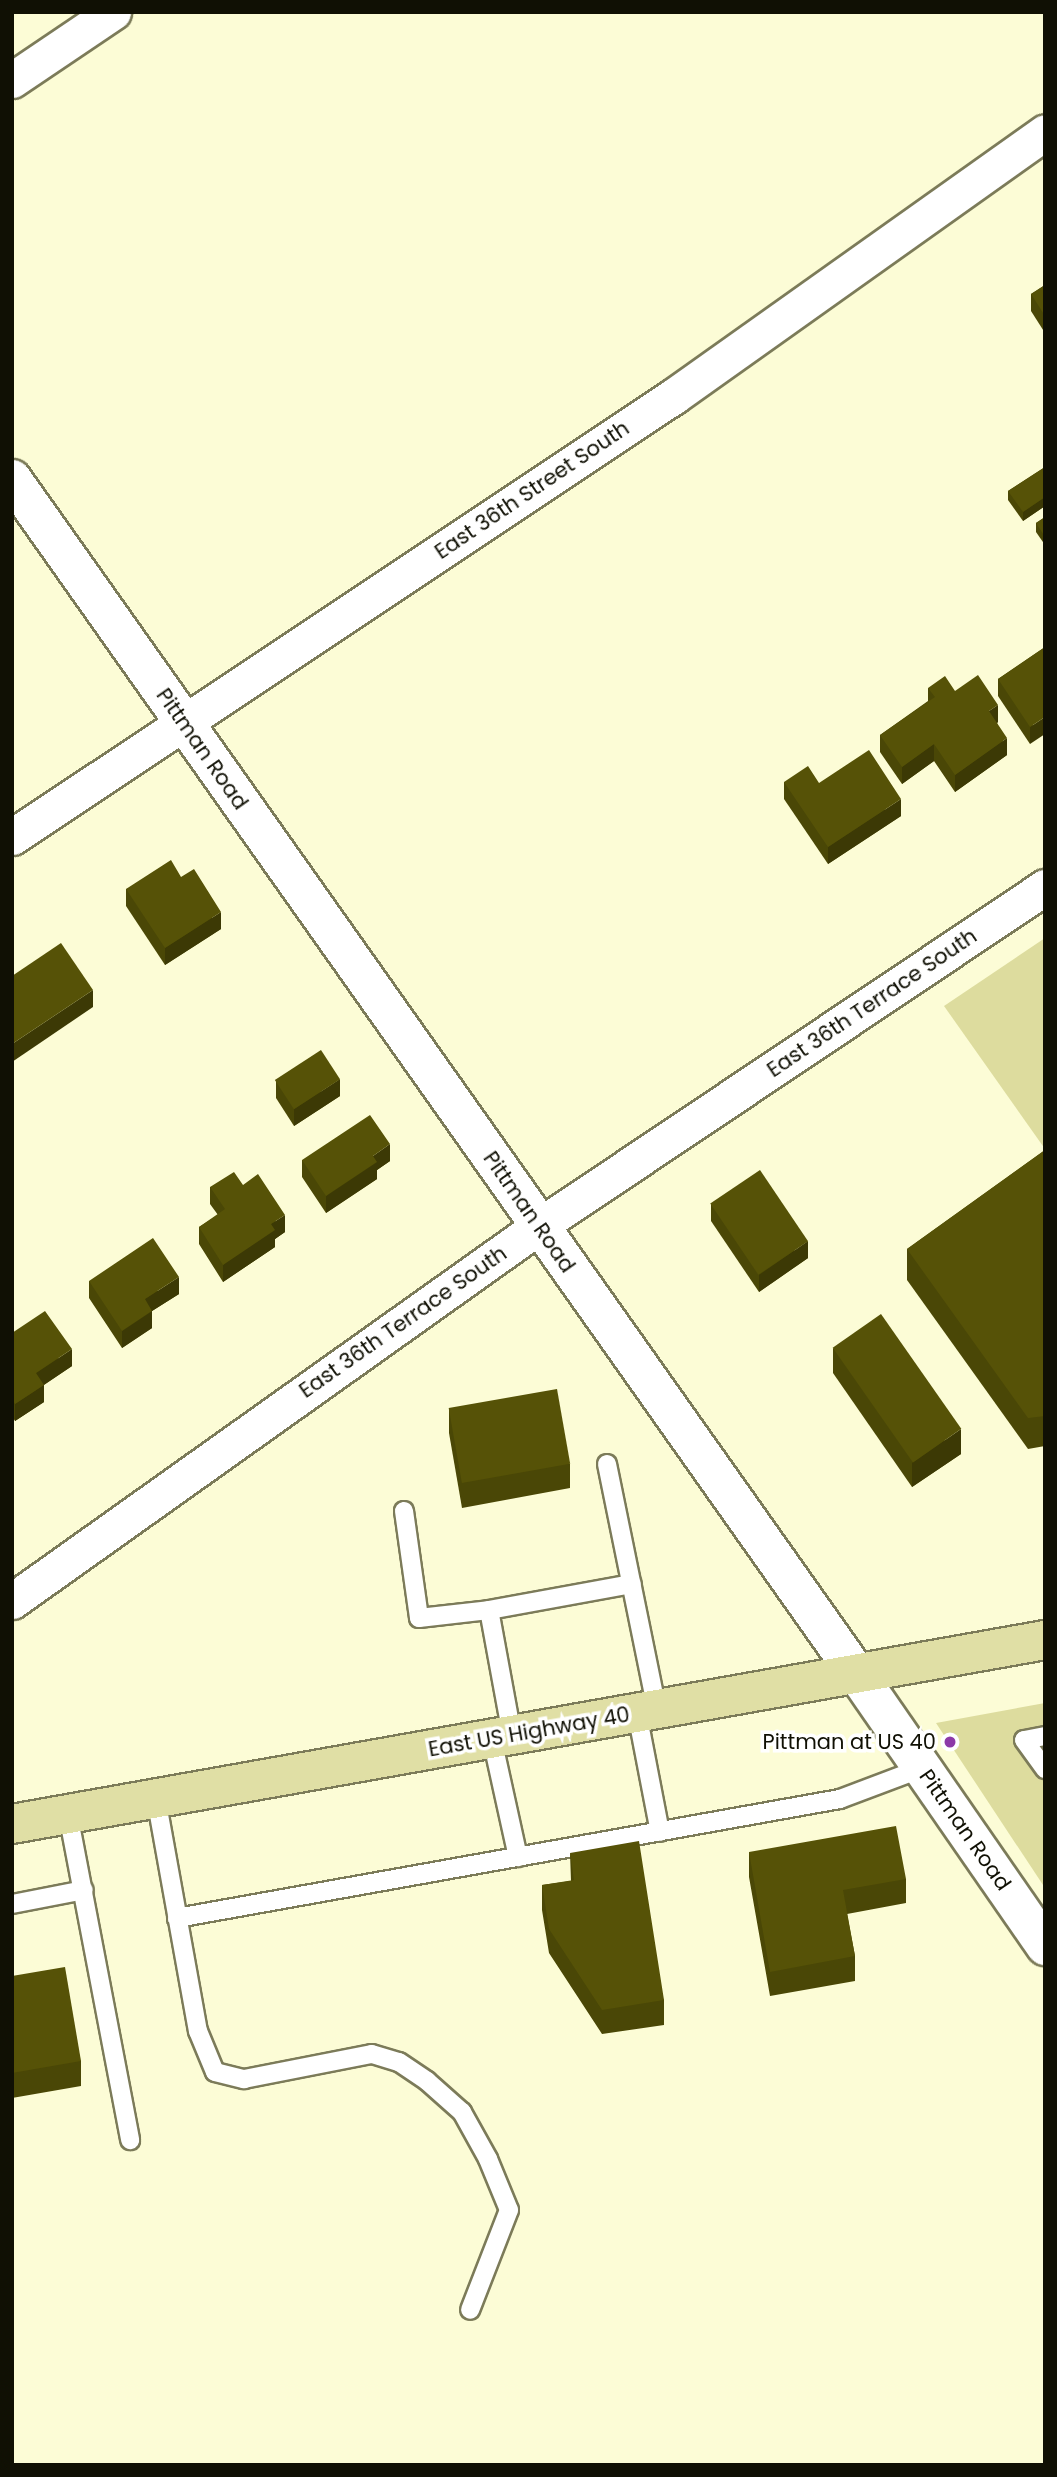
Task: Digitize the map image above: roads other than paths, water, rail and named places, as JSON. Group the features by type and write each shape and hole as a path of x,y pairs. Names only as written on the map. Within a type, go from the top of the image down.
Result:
{"main road":[{"name":"East US Highway 40","path":"12,1824 1045,1640"}],"street":[{"path":"12,80 113,12"},
{"name":"East 36th Street South","path":"12,837 674,396 1045,132"},
{"name":"Pittman Road","path":"12,479 857,1674 1045,1945"},
{"name":"East 36th Terrace South","path":"12,1601 539,1226 1045,887"}],"lane":[{"path":"607,1464 632,1584 660,1832"},
{"path":"404,1511 419,1618 489,1609 632,1584"},
{"path":"489,1609 518,1857"},
{"path":"1045,1736 1024,1740 1045,1769"},
{"path":"177,1918 841,1799 922,1768"},
{"path":"156,1798 198,2031 215,2072 244,2079 372,2053 400,2062 427,2081 462,2112 488,2159 509,2210 470,2310"},
{"path":"68,1814 130,2140"},
{"path":"12,1904 84,1890"}],"place":[{"name":"Pittman at US 40","path":"950,1742"}]}
